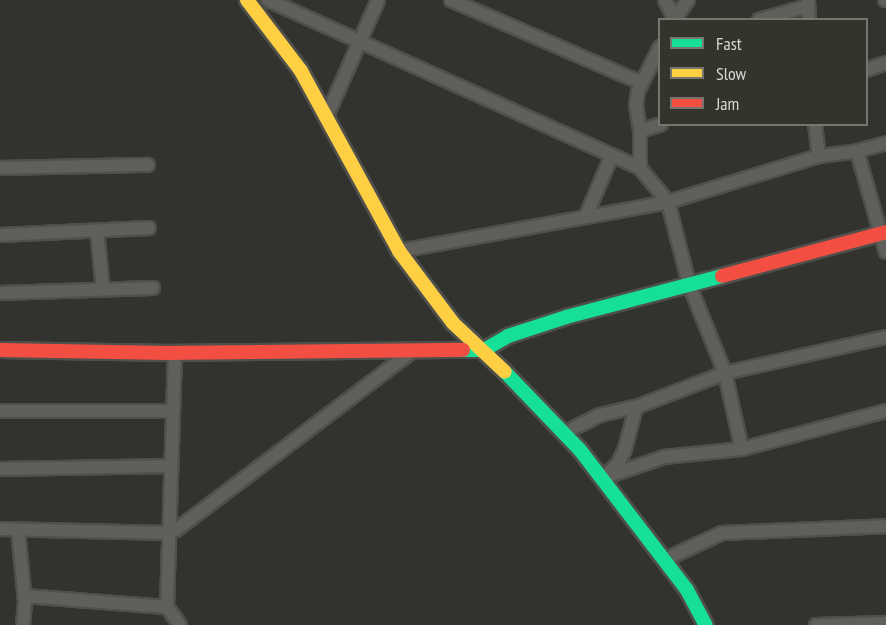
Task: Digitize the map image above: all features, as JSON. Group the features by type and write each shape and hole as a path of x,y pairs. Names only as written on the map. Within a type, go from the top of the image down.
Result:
{"street":[{"path":"326,118 378,0"},
{"path":"451,0 642,83"},
{"path":"665,0 674,18"},
{"path":"676,18 688,0"},
{"path":"258,1 360,41 640,168 668,202 689,284 725,373 742,449"},
{"path":"258,1 300,71 399,251 453,323 484,350 564,433 603,478 687,590 706,625"},
{"path":"765,18 808,3"},
{"path":"640,168 640,131 636,105 642,83 658,51"},
{"path":"868,70 886,63"},
{"path":"640,131 658,125"},
{"path":"814,126 819,156"},
{"path":"399,251 668,202 819,156 857,151 886,143"},
{"path":"857,151 883,233 886,252"},
{"path":"586,216 612,155"},
{"path":"0,168 148,165"},
{"path":"0,235 149,228"},
{"path":"97,231 103,289"},
{"path":"0,350 175,352 484,350 508,336 566,317 883,233"},
{"path":"0,293 153,288"},
{"path":"564,433 600,415 636,406 725,373 886,337"},
{"path":"0,529 176,531 414,350"},
{"path":"175,352 167,607 180,625"},
{"path":"603,478 618,464 636,406"},
{"path":"0,411 173,411"},
{"path":"603,478 664,457 742,449 886,411"},
{"path":"0,469 171,466"},
{"path":"664,560 722,534 886,526"},
{"path":"18,530 24,596 23,625"},
{"path":"24,596 167,607"},
{"path":"816,625 886,623"}],"traffic: fast":[{"path":"463,350 484,350 508,336 566,317 722,276"},
{"path":"505,372 580,450 687,590 706,625"}],"traffic: slow":[{"path":"247,0 301,71 399,251 453,323 505,372"}],"traffic: jam":[{"path":"722,276 886,232"},
{"path":"0,350 169,353 463,350"}]}
